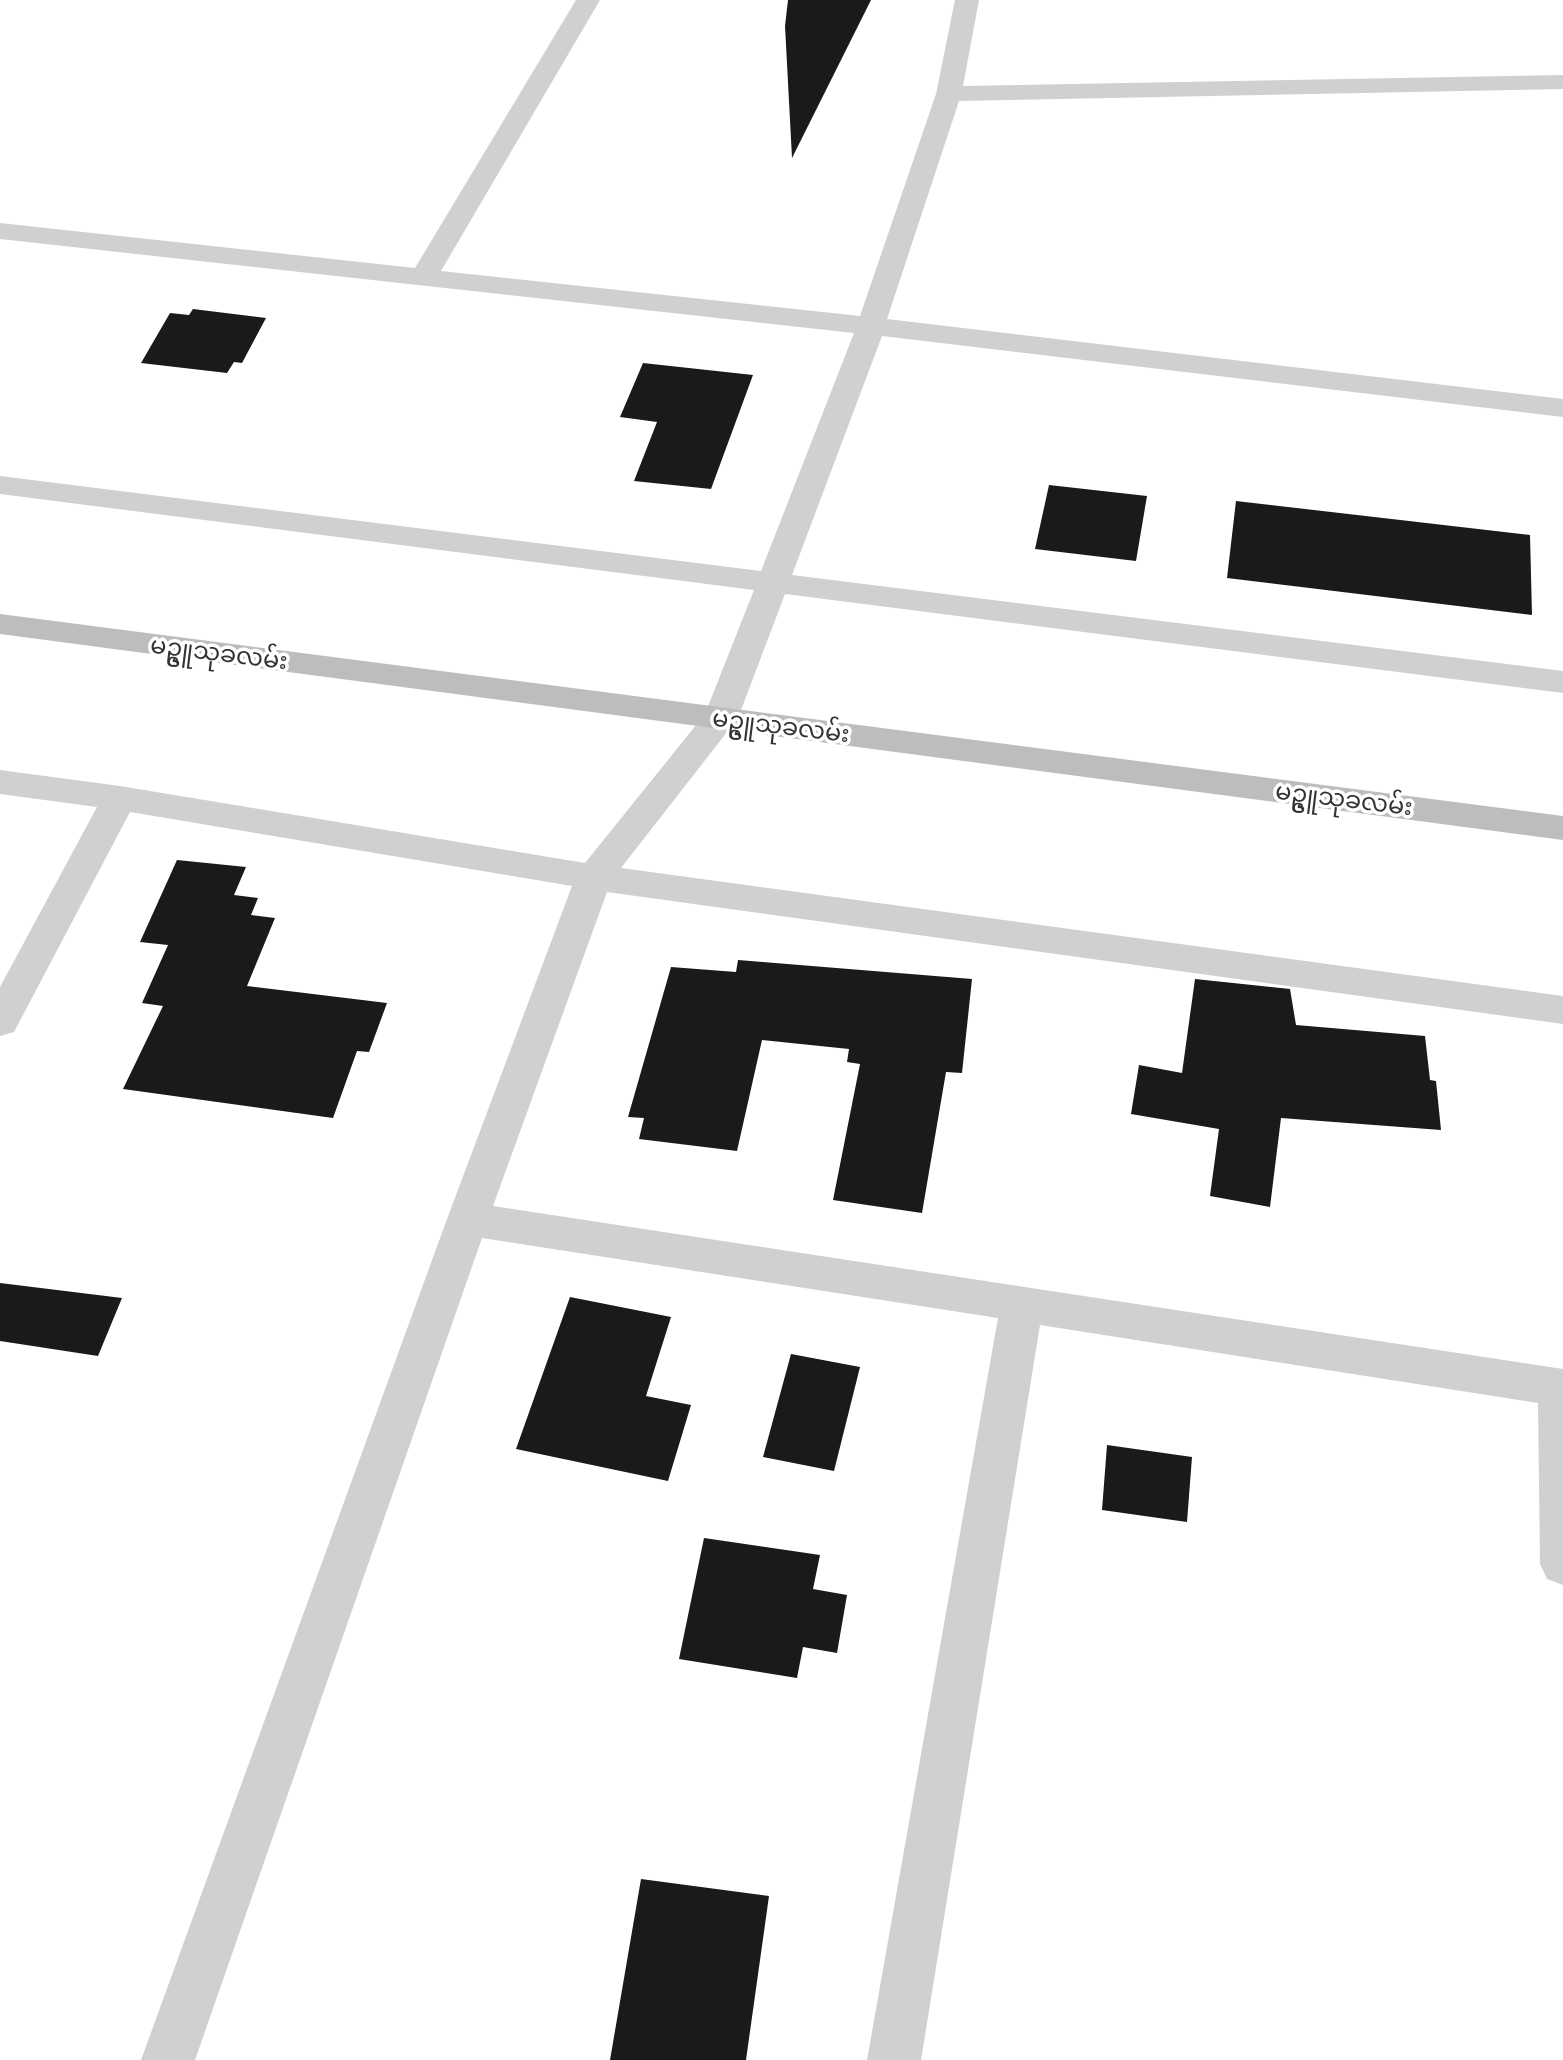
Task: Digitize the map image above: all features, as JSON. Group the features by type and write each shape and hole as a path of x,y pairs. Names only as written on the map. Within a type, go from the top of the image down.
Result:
{"street":[{"path":"423,277 588,0"},
{"path":"168,2060 468,1219 594,877 721,718 871,326 949,94 967,0"},
{"path":"949,94 1563,82"},
{"path":"0,231 871,326 1563,408"},
{"path":"0,485 1563,682"},
{"name":"မဥ္ဇူသုခလမ်း","path":"0,624 1563,828"},
{"path":"0,782 120,798 594,877 1563,1010"},
{"path":"0,1022 120,798"},
{"path":"468,1219 1561,1387 1563,1564"},
{"path":"894,2060 1022,1304"}],"building":[{"path":"788,0 871,0 792,158 785,26"},
{"path":"193,309 266,318 242,363 234,362 227,373 141,363 170,313 189,315"},
{"path":"643,363 753,375 711,489 634,481 657,422 620,417"},
{"path":"1049,485 1147,496 1136,561 1035,549"},
{"path":"1236,501 1530,535 1532,615 1227,578"},
{"path":"177,860 246,867 234,895 258,898 251,915 275,918 247,986 387,1003 369,1052 357,1051 333,1118 123,1089 163,1006 142,1003 168,945 140,942"},
{"path":"738,960 972,979 962,1073 946,1072 922,1213 833,1200 860,1064 847,1062 849,1049 762,1040 737,1151 639,1139 644,1118 628,1117 671,967 736,972"},
{"path":"1195,979 1290,989 1296,1025 1425,1036 1430,1080 1436,1081 1441,1130 1281,1118 1270,1207 1210,1196 1219,1129 1131,1114 1139,1065 1182,1073"},
{"path":"0,1283 122,1298 98,1356 0,1341"},
{"path":"570,1297 671,1317 646,1396 691,1405 668,1481 516,1449"},
{"path":"791,1354 860,1367 834,1471 763,1457"},
{"path":"1107,1445 1192,1457 1187,1522 1102,1510"},
{"path":"704,1538 820,1555 813,1589 847,1595 837,1653 803,1647 797,1678 679,1659"},
{"path":"641,1879 769,1896 746,2060 610,2060"}]}
